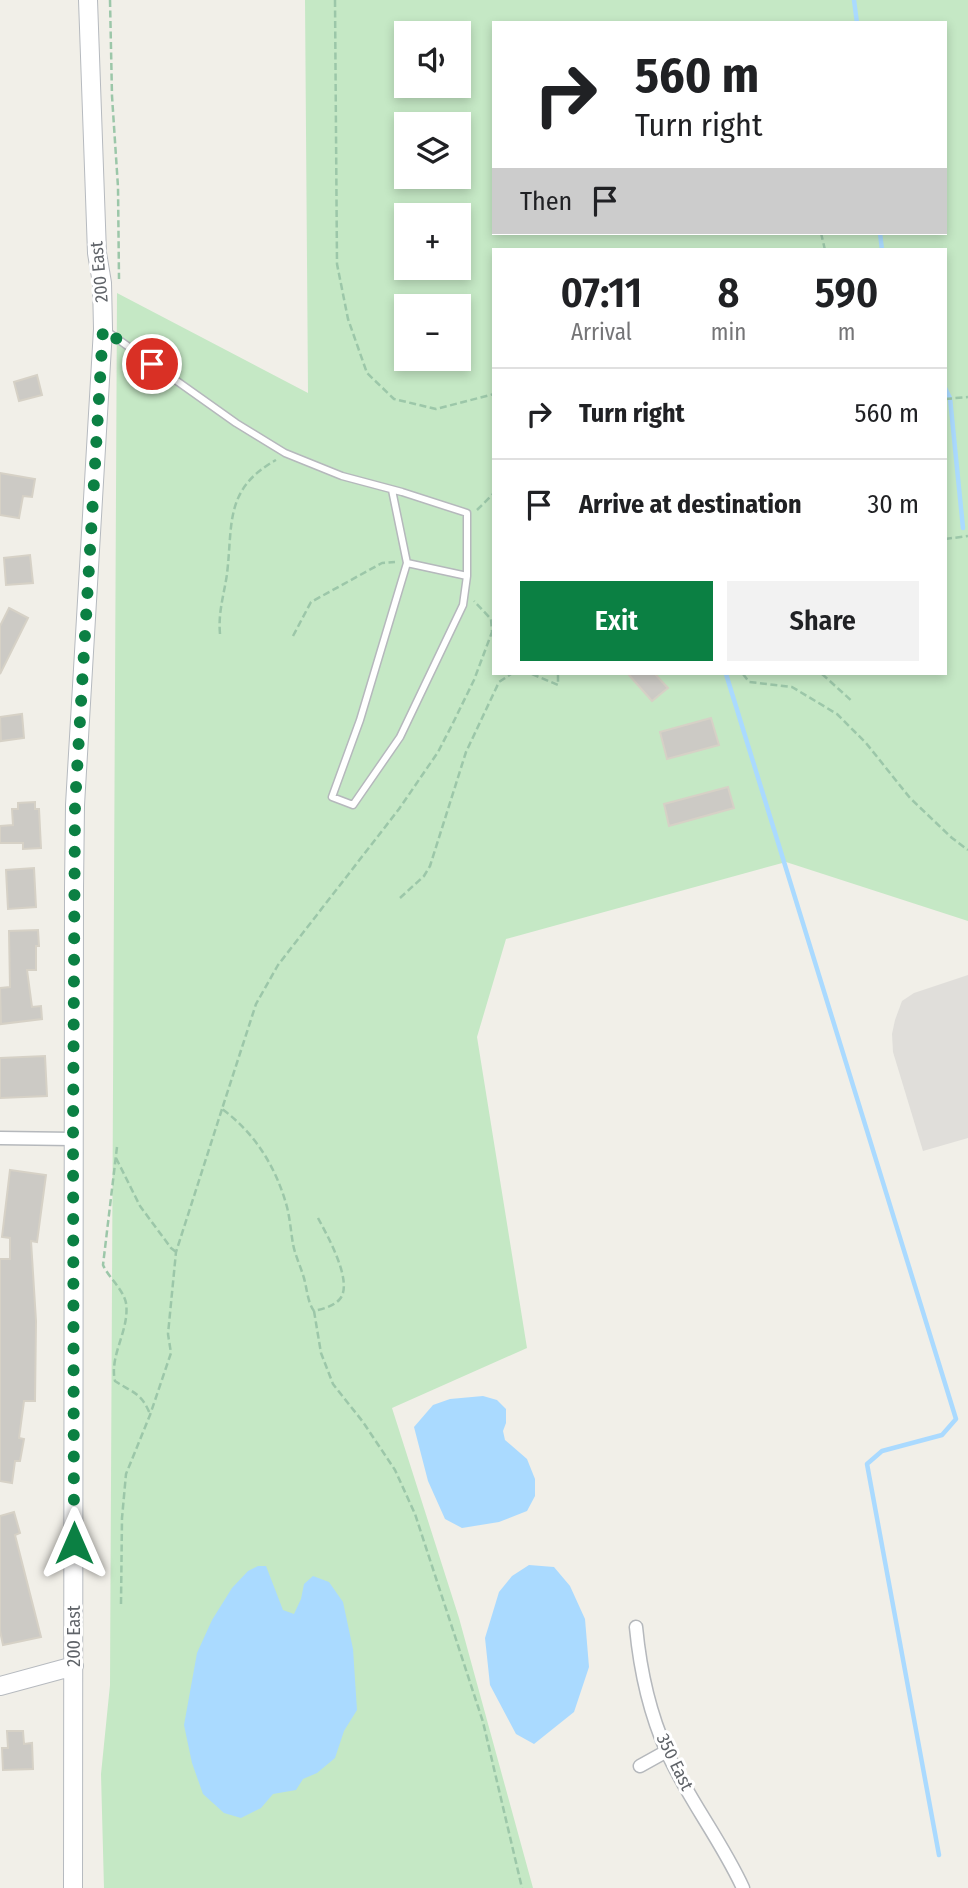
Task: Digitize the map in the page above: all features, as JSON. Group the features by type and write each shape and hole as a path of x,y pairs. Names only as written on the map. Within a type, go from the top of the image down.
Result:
{"street":[{"name":"200 East","path":"73,1888 75,805 103,329 102,283 97,253 88,0"},
{"path":"0,1138 73,1139"},
{"name":"350 East","path":"636,1627 642,1676 667,1751 743,1888"},
{"path":"0,1686 74,1666"},
{"path":"640,1766 667,1751"}],"lane":[{"path":"103,329 217,410 285,453 342,476 393,490 467,513 467,576 463,605 400,737 353,805 332,796 360,720 407,563 393,490"},
{"path":"407,563 467,576"}],"path":[{"path":"110,0 119,283"},
{"path":"335,0 337,264 348,319 367,373 394,399 428,407 451,407 492,395"},
{"path":"947,399 968,397"},
{"path":"220,634 219,619 227,575 230,520 235,504 244,486 285,453"},
{"path":"467,513 476,511 492,496"},
{"path":"947,539 968,536"},
{"path":"293,636 311,602 382,563 407,563"},
{"path":"121,1604 123,1492 128,1467 150,1415 171,1353 168,1334 176,1252 256,1004 278,965 399,809 438,752 474,680 492,632 492,619 474,602"},
{"path":"400,898 424,876 430,866 466,752 499,682 510,675"},
{"path":"535,675 558,685 558,675"},
{"path":"744,675 748,682 792,687 837,714 866,743 910,798 968,850"},
{"path":"823,675 853,702"},
{"path":"222,1109 254,1139 268,1160 287,1206 296,1259 308,1288 321,1353 333,1384 363,1422 395,1470 415,1514 483,1721 522,1888"},
{"path":"117,1147 103,1265 125,1302 126,1315 113,1372 115,1381 135,1391 143,1399 150,1415"},
{"path":"116,1158 140,1206 176,1252"},
{"path":"314,1311 330,1306 341,1298 344,1291 338,1261 318,1218"}],"shaded area":[{"path":"968,975 968,1138 923,1151 893,1052 892,1034 895,1020 902,1001 914,993"}],"green space":[{"path":"305,0 968,0 968,921 786,862 506,939 477,1037 527,1348 392,1408 459,1618 533,1888 104,1888 101,1774 110,1685 117,293 308,393"}],"water":[{"path":"483,1396 497,1400 506,1409 503,1431 505,1440 527,1459 535,1479 535,1496 527,1511 499,1522 462,1528 445,1519 428,1481 414,1427 433,1405 450,1399"},
{"path":"529,1565 554,1567 570,1586 585,1619 589,1667 574,1712 534,1744 516,1734 490,1685 485,1638 499,1592 512,1576"},
{"path":"258,1566 266,1566 283,1610 294,1614 304,1584 313,1576 329,1582 343,1602 353,1649 357,1710 344,1731 335,1758 317,1773 303,1779 296,1790 273,1794 261,1808 241,1818 224,1813 203,1794 192,1763 184,1725 197,1653 212,1620 232,1588 248,1571"}],"building":[{"path":"37,375 42,395 19,401 14,382"},
{"path":"0,473 35,479 32,497 23,496 19,518 0,515"},
{"path":"30,555 33,583 6,585 4,558"},
{"path":"9,608 28,618 0,674 0,626"},
{"path":"629,675 656,675 668,688 652,701"},
{"path":"22,714 24,738 1,741 0,717"},
{"path":"711,718 719,745 667,759 660,732"},
{"path":"728,787 734,808 669,826 664,804"},
{"path":"35,802 35,809 39,809 41,848 23,849 23,843 0,843 0,826 13,825 12,809 18,809 18,803"},
{"path":"34,868 36,907 8,909 6,870"},
{"path":"38,930 36,970 27,970 32,1007 41,1006 42,1019 1,1024 0,988 10,987 9,931"},
{"path":"45,1056 47,1096 0,1098 0,1058"},
{"path":"10,1170 46,1175 37,1242 31,1241 36,1321 35,1401 24,1401 19,1438 24,1439 20,1461 15,1461 12,1483 0,1481 0,1259 10,1259 10,1238 2,1237"},
{"path":"14,1512 20,1533 15,1535 41,1637 3,1645 0,1631 0,1516"},
{"path":"7,1731 23,1731 24,1744 32,1743 33,1769 3,1770 2,1748 8,1748"}],"waterway":[{"path":"854,0 857,21"},
{"path":"880,235 882,248"},
{"path":"947,392 950,398 963,528"},
{"path":"726,675 956,1419 942,1435 882,1451 867,1464 939,1855"}],"route":[{"path":"74,1543 75,805 103,329 152,364"}]}
